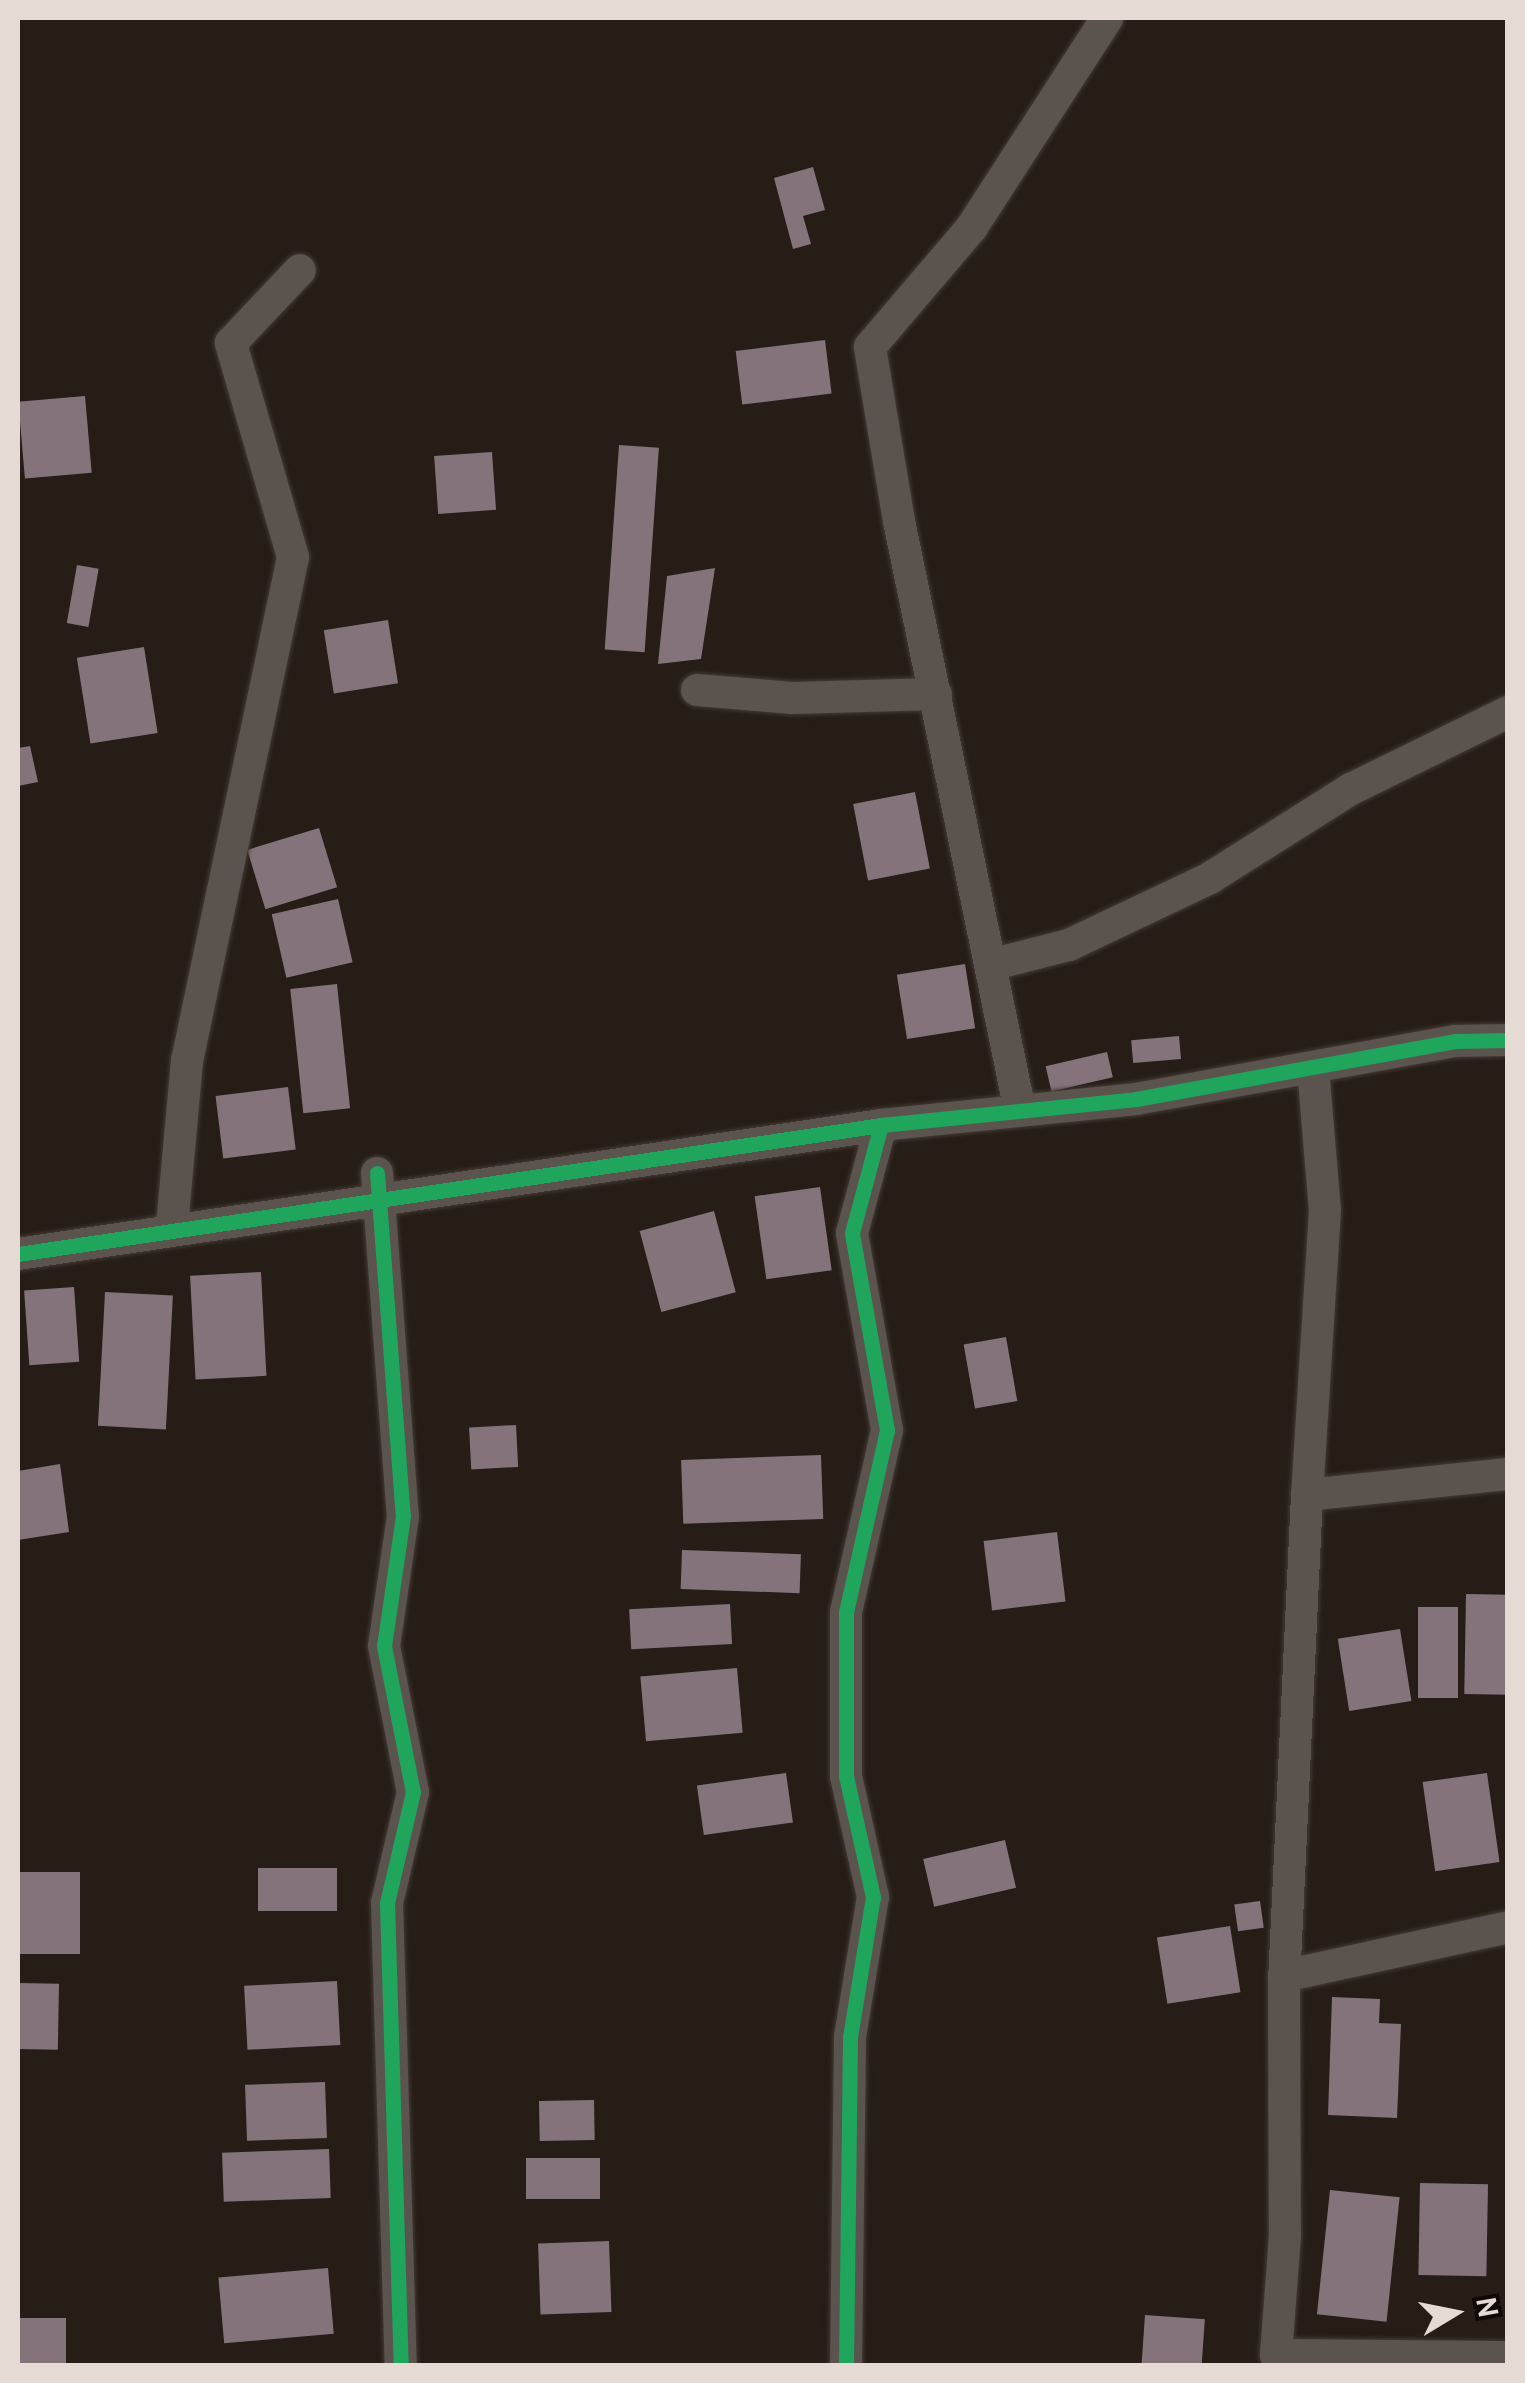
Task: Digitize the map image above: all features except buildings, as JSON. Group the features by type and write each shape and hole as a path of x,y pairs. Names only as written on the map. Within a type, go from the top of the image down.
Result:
{"street":[{"path":"1020,1106 870,347 972,226 1108,18"},
{"path":"172,1226 187,1061 293,558 232,343 300,270"},
{"path":"697,690 793,698 936,694"},
{"path":"994,964 1069,945 1210,878 1351,789 1508,712"},
{"path":"18,1254 380,1184 881,1126 1020,1106 1136,1099 1454,1041 1508,1040"},
{"path":"1313,1068 1324,1210 1284,1976 1285,2235 1274,2360 1508,2357"},
{"path":"846,2366 850,2036 873,1896 846,1776 846,1612 887,1430 852,1233 881,1126"},
{"path":"380,1184 403,1516 384,1646 413,1792 387,1904 401,2366"},
{"path":"1308,1495 1508,1474"},
{"path":"1284,1976 1508,1927"}],"cycle path":[{"path":"18,1254 881,1125 1136,1099 1455,1041 1508,1040"},
{"path":"846,2366 850,2037 873,1897 846,1776 846,1612 887,1430 852,1233 881,1125"},
{"path":"377,1173 403,1516 384,1646 413,1792 387,1903 401,2366"}]}
